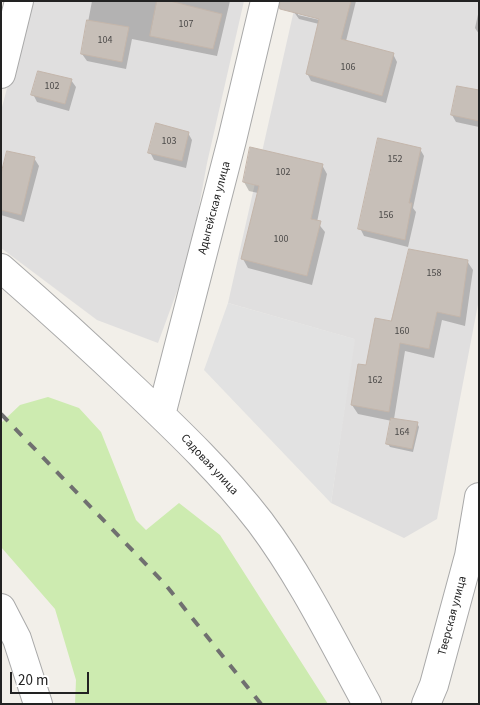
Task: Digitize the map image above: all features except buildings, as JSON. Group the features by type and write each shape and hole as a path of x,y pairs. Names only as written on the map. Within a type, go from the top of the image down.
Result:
{"street":[{"path":"1,74 19,1"},
{"name":"Адыгейская улица","path":"161,415 232,140 265,1"},
{"name":"Садовая улица","path":"1,268 65,324 161,415 208,462 260,522 308,596 367,704"},
{"name":"Тверская улица","path":"426,704 434,685 469,556 479,496"},
{"path":"1,608 17,639 38,704"}],"shaded area":[{"path":"30,1 244,1 207,163 190,256 158,343 97,320 1,248 1,111"},
{"path":"296,1 479,1 479,299 437,519 404,538 331,503 354,339 228,303"},
{"path":"228,303 355,339 331,503 204,370"}],"green space":[{"path":"48,397 79,408 101,432 136,520 146,530 179,503 220,535 328,704 75,704 76,680 55,609 1,547 1,423 20,405"}],"railway":[{"path":"1,414 165,584 261,704"}]}
